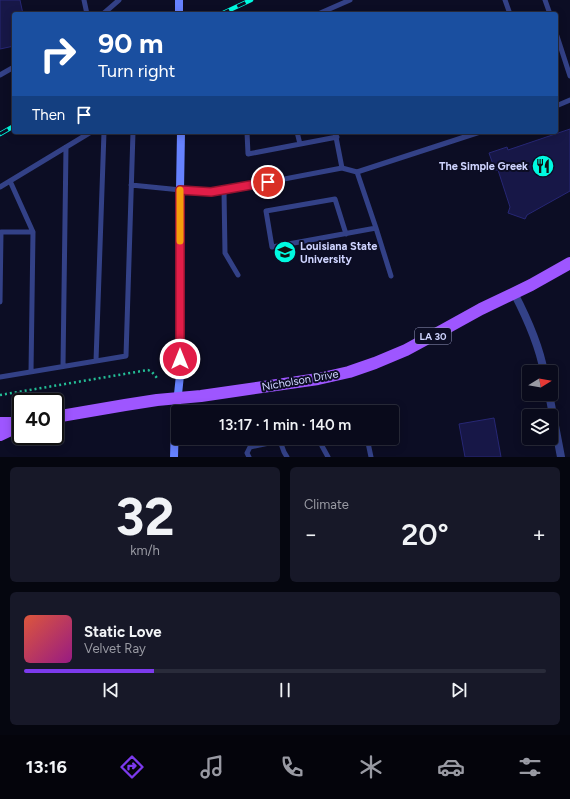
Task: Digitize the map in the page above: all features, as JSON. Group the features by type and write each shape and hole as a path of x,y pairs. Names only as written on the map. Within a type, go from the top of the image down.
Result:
{"main road":[{"name":"Nicholson Drive","path":"64,415 157,400 201,396 318,379 349,372 406,350 570,263"},
{"path":"0,423 12,424"},
{"path":"0,435 12,429"}],"street":[{"path":"178,12 179,0"},
{"path":"174,457 175,423 180,375 181,134"},
{"path":"514,293 532,331 542,365"},
{"path":"550,401 561,457"}],"lane":[{"path":"84,0 87,12"},
{"path":"105,12 118,0"},
{"path":"323,12 350,0"},
{"path":"505,0 509,12"},
{"path":"545,0 549,12"},
{"path":"558,39 570,76"},
{"path":"0,75 12,68"},
{"path":"558,105 570,100"},
{"path":"0,187 88,134"},
{"path":"96,361 104,134"},
{"path":"0,377 126,356 133,134"},
{"path":"247,134 248,154 336,135 342,168"},
{"path":"298,134 300,144"},
{"path":"131,185 211,192 224,191 342,168 357,172 474,134"},
{"path":"63,366 66,147"},
{"path":"357,172 391,276"},
{"path":"10,180 33,232 31,372"},
{"path":"224,191 225,253 238,275"},
{"path":"346,234 335,199 266,211 272,247 346,234 376,228"},
{"path":"0,302 2,232 33,232"},
{"path":"249,457 247,453 250,447 259,445"},
{"path":"282,445 287,457"},
{"path":"322,445 328,457"},
{"path":"368,445 371,457"}],"path":[{"path":"0,395 148,370 157,378"}],"building":[{"path":"0,0 20,0 23,12 12,12 12,46 0,49"},
{"path":"570,129 570,191 527,215 525,219 508,213 510,207 498,170 495,170 489,153 507,147 508,150"},
{"path":"494,418 501,457 465,457 459,424"}],"railway":[{"path":"225,12 251,0"},
{"path":"0,134 12,127"}],"slow traffic":[{"path":"180,190 180,241"}],"place":[{"name":"The Simple Greek","path":"543,166"},
{"name":"Louisiana State University","path":"285,252"}],"route":[{"path":"180,359 180,190 211,192 224,191 268,182"}]}
